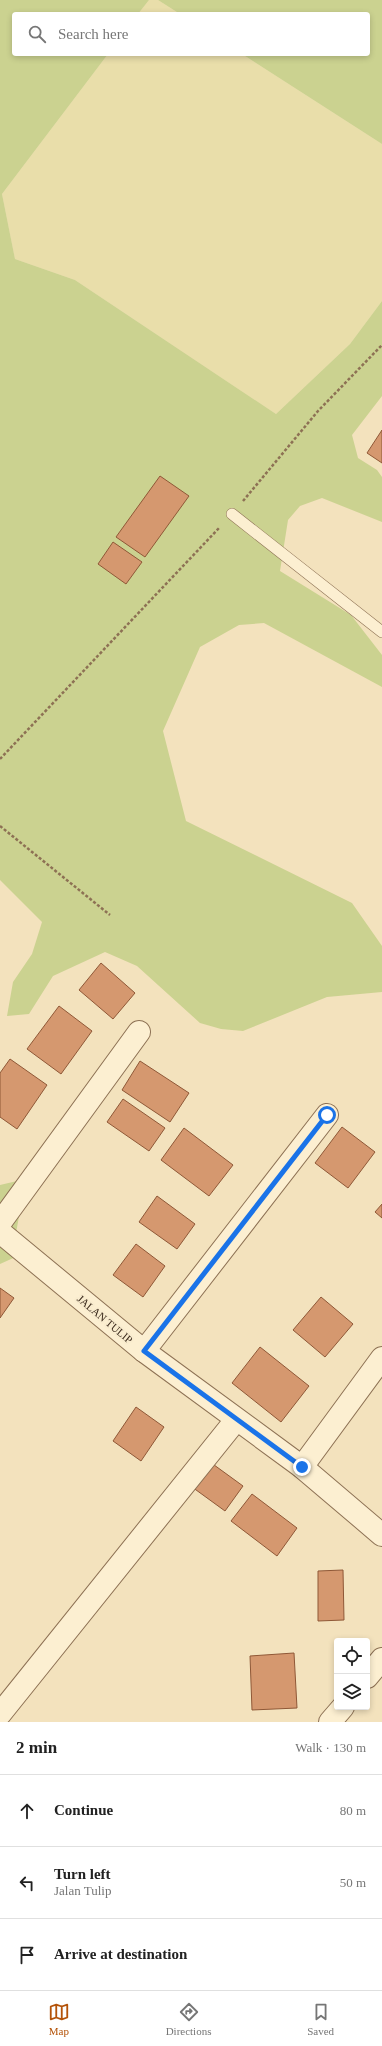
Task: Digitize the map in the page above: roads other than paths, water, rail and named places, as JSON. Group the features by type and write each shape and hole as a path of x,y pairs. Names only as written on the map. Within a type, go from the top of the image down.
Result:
{"street":[{"path":"0,1223 139,1032"},
{"path":"144,1351 327,1115"},
{"name":"JALAN TULIP","path":"0,1232 144,1351 302,1467 382,1535"},
{"path":"302,1467 382,1358"},
{"path":"1,1710 236,1420"},
{"path":"370,1674 382,1659"},
{"path":"330,1722 340,1710"}],"lane":[{"path":"232,514 382,632"}]}
